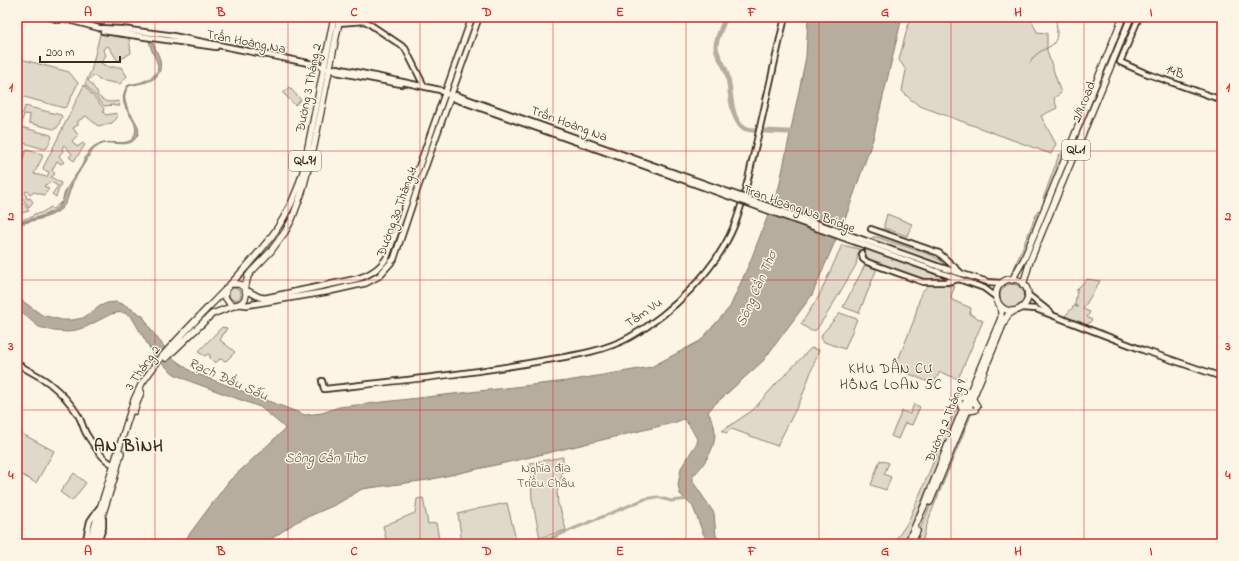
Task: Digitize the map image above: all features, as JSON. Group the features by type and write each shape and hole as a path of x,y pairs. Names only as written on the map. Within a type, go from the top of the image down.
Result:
{"highway":[{"name":"Đường 3 Tháng 2","path":"245,289 248,276 271,251 285,232 302,192 314,146 334,17"},
{"name":"Đường 3 Tháng 2","path":"228,286 270,240 286,216 298,190 340,17"},
{"name":"2/9 road","path":"1012,280 1024,259 1123,17"},
{"name":"2/9 road","path":"1023,285 1038,241 1131,17"},
{"path":"1012,280 1023,285 1027,294 1026,302 1021,308 1014,311 1006,310 1000,306 996,297 997,289 1002,283 1012,280"},
{"path":"238,305 230,304 226,299 225,294 228,286 240,284 245,289"},
{"name":"3 Tháng 2","path":"97,524 100,508 131,409 140,392 158,361 199,322 228,286"},
{"name":"QL.91","path":"238,305 246,298 245,289"},
{"name":"3 Tháng 2","path":"199,322 212,314 238,305"},
{"name":"Đường 2 Tháng 9","path":"912,544 1001,318 1000,306"},
{"name":"Đường 2 Tháng 9","path":"971,396 1005,320 1008,315 1014,311"},
{"name":"3 Tháng 2","path":"97,524 102,517 140,392"},
{"path":"971,396 976,408 965,411 958,399 971,396"},
{"name":"Đường 2 Tháng 9","path":"907,544 965,411"},
{"name":"QL.91","path":"89,544 97,524"},
{"name":"QL.91","path":"93,544 97,524"}],"main road":[{"name":"Trần Hoàng Na","path":"49,17 98,30 147,34"},
{"name":"Trần Hoàng Na","path":"57,17 98,28 155,35 318,68 337,68 440,90 455,99 652,167"},
{"name":"Đường 30 Tháng 4","path":"238,305 247,305 325,289 366,276 382,265 387,256 443,92 472,17"},
{"name":"Đường 30 Tháng 4","path":"245,289 259,297 266,298 362,284 374,279 385,270 394,259 479,17"},
{"name":"Tầm Vu","path":"322,381 324,389 422,379 590,353 629,338 661,316 694,287 718,255 733,228 744,195 785,17"},
{"name":"14B","path":"1139,17 1120,62 1145,73 1222,100"},
{"path":"338,23 365,20 405,48 424,86"},
{"name":"Trần Hoàng Na","path":"327,68 336,72 443,92"},
{"path":"742,202 653,171 652,167 655,164 744,195"},
{"name":"Tran Hoang Na Bridge","path":"652,167 961,276"},
{"path":"871,229 939,253 961,276 984,288 996,297"},
{"path":"862,253 863,259 867,262 923,282 946,282 961,276 988,282 1002,283"},
{"path":"1027,294 1056,317"},
{"path":"1021,308 1033,308 1143,350 1222,377"},
{"path":"17,363 48,382 67,401 79,415 87,434 96,449 110,464 114,464"},
{"path":"85,544 90,521 100,508"},
{"path":"97,544 103,528 102,517"}],"green space":[{"path":"96,17 126,17 130,28 98,26"},
{"path":"910,17 1030,17 1037,32 1047,33 1047,51 1061,93 1054,98 1057,108 1041,116 1056,144 1051,154 920,106 910,99 902,91 906,70 899,60"},
{"path":"100,34 129,38 131,53 118,61 108,46 103,49 106,55 101,63 108,67 121,67 127,76 120,84 99,80 94,75 88,80 98,93 97,95 104,101 118,101 120,106 104,106 85,84 91,71"},
{"path":"17,58 69,72 78,83 67,106 64,108 17,95"},
{"path":"84,85 104,109 103,112 106,115 117,113 117,118 112,123 98,126 86,116 78,121 78,125 73,128 78,135 72,141 77,147 83,143 85,145 74,161 69,157 72,154 64,145 62,149 63,151 59,156 64,162 61,164 57,161 52,170 55,174 51,177 61,183 56,197 52,194 58,186 51,182 44,186 49,189 44,195 34,192 30,195 28,191 25,192 27,199 30,198 33,202 29,207 21,196 21,180 17,179 17,169 21,167 25,152 27,150 42,154 43,156 34,174 47,177 49,172 43,168"},
{"path":"289,87 301,100 295,105 283,93"},
{"path":"17,103 20,104 19,112 23,113 25,106 61,115 62,117 57,128 54,129 29,123 30,115 24,114 22,121 17,120"},
{"path":"17,126 51,135 52,137 47,148 44,149 17,141"},
{"path":"1064,151 1065,152 1056,177 1050,190 1043,199 1059,155"},
{"path":"61,202 59,206 49,213 17,223 17,206 18,207 24,203 29,211 18,214 20,220 32,217 34,214 41,213 51,207 53,209"},
{"path":"1038,210 1041,211 1020,262 1013,271"},
{"path":"887,214 912,224 907,236 884,228"},
{"path":"873,237 931,255 940,260 947,267 871,239"},
{"path":"842,245 859,249 856,265 829,311 816,330 811,331 801,324 819,296"},
{"path":"866,249 949,279 928,279 890,268 869,259 865,254"},
{"path":"865,265 876,269 876,271 859,313 843,307"},
{"path":"1087,279 1100,281 1083,309 1090,312 1087,317 1092,320 1087,325 1065,316 1074,306 1078,307 1075,305 1077,289"},
{"path":"1012,284 1021,287 1024,296 1021,305 1012,308 1003,305 1000,296 1003,287"},
{"path":"928,285 955,286 951,296 952,300 971,308 970,314 983,321 958,379 940,372 933,384 895,368 914,320 921,293"},
{"path":"233,288 237,288 241,294 237,300 233,300 229,296 229,292"},
{"path":"840,313 857,319 845,349 824,342 821,338 822,334"},
{"path":"222,327 227,328 220,340 235,352 226,361 220,359 215,363 210,358 210,355 208,354 205,356 198,352"},
{"path":"811,348 819,350 801,399 777,446 732,429 726,433 722,431 753,410"},
{"path":"914,404 920,407 912,425 905,423 898,439 891,436 902,411 910,414"},
{"path":"957,406 959,411 957,417 904,544 893,544 908,522"},
{"path":"969,412 972,413 931,513 922,544 914,544"},
{"path":"17,431 54,451 36,483 17,472"},
{"name":"Nghĩa địa Triều Châu","path":"563,457 562,475 557,492 558,504 566,530 540,538 532,499 530,463"},
{"path":"880,460 889,463 884,474 891,477 886,490 871,485"},
{"path":"74,473 86,483 72,501 60,492"},
{"path":"423,498 428,524 436,523 440,544 387,544 383,526 415,513 417,499"},
{"path":"507,503 517,544 458,544 462,543 458,514"}],"water":[{"name":"Sông Cần Thơ","path":"808,17 902,17 873,139 848,211 812,295 763,361 708,412 714,426 715,440 706,460 693,476 693,482 714,513 716,536 725,544 709,544 693,507 680,494 678,485 681,468 698,441 684,419 673,423 518,460 428,480 362,489 337,504 296,522 264,544 182,544 229,481 285,429 283,426 260,407 174,374 155,357 131,316 122,312 111,314 86,327 69,332 54,331 39,327 17,309 17,297 42,315 62,320 72,320 83,318 107,303 116,302 125,305 143,316 151,330 174,359 192,372 305,415 322,413 339,407 567,381 651,367 700,341 730,307 750,262 779,187 806,57"},
{"path":"149,40 152,40 160,60 159,73 151,80 129,86 125,93 127,106 137,124 138,134 135,139 132,142 124,144 104,144 94,149 73,182 67,200 62,208 52,215 17,226 17,223 41,217 58,209 68,187 89,151 95,146 108,142 128,142 132,139 136,128 125,107 123,101 124,94 127,86 151,78 158,69 158,64"}],"waterway":[{"path":"725,17 717,39 716,48 728,77 735,117 744,128 759,131 790,132"},
{"path":"1030,63 1035,56 1054,43 1057,30 1055,17"},
{"path":"1219,94 1222,85"},
{"path":"537,544 645,499 657,497 671,501 689,499"}],"district":[{"name":"KHU DÂN CƯ HỒNG LOAN 5C","path":"891,378"},
{"name":"AN BÌNH","path":"129,446"}],"water label":[{"name":"Rạch Đầu Sấu","path":"228,380"}]}
